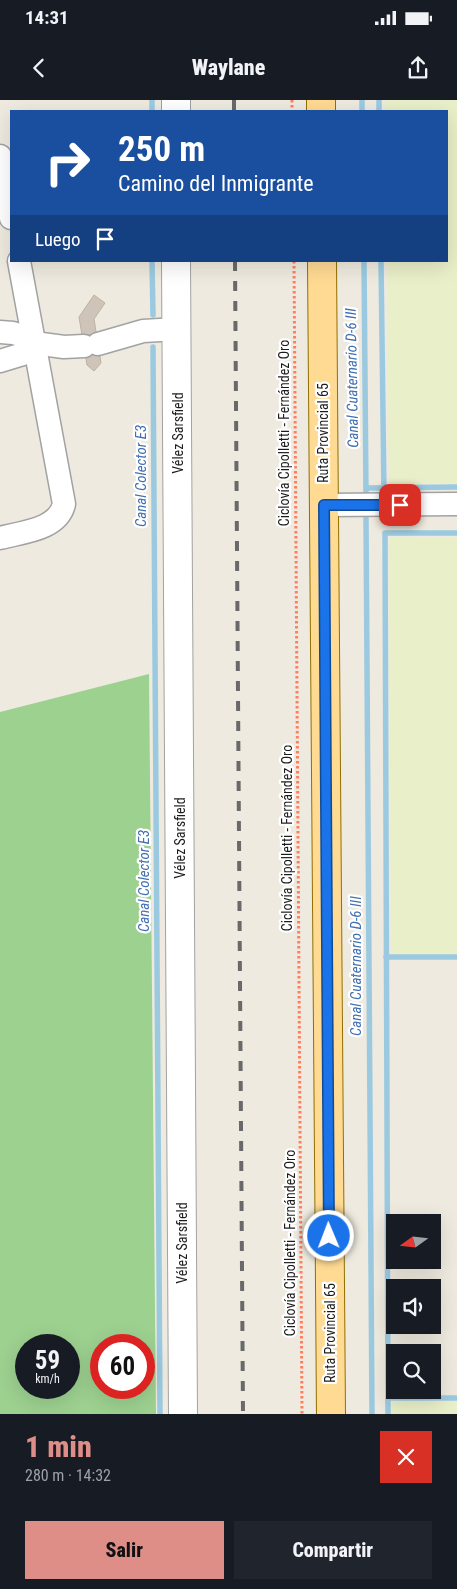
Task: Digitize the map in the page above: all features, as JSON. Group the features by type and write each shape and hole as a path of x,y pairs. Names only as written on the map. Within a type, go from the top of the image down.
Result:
{"main road":[{"name":"Ruta Provincial 65","path":"322,262 331,1414"}],"street":[{"path":"0,156 10,212"},
{"path":"0,538 52,523 62,512 64,504 19,262"},
{"name":"Vélez Sarsfield","path":"176,262 184,1414"},
{"path":"0,332 13,333 34,343 64,347 91,345 143,331 177,329"},
{"path":"0,361 23,354 34,343"},
{"path":"324,505 457,504"}],"path":[{"name":"Ciclovía Cipolletti - Fernández Oro","path":"294,262 302,1414"}],"green space":[{"path":"386,100 457,100 457,483 389,484 387,262 448,262 448,110 386,110"},
{"path":"389,538 457,538 457,953 391,953"},
{"path":"149,674 156,1414 0,1414 0,712"},
{"path":"392,1401 457,1401 457,1414 392,1414"}],"building":[{"path":"94,295 105,303 94,319 101,363 94,371 87,365 79,317"}],"waterway":[{"name":"Canal Colector E3","path":"152,100 152,110"},
{"name":"Canal Cuaternario D-6 III","path":"362,100 362,110"},
{"path":"379,100 379,110"},
{"name":"Canal Colector E3","path":"152,262 153,315"},
{"name":"Canal Cuaternario D-6 III","path":"364,262 366,494"},
{"path":"381,262 384,494"},
{"name":"Canal Colector E3","path":"153,347 160,1414"},
{"path":"366,488 457,487"},
{"name":"Canal Cuaternario D-6 III","path":"366,518 372,1414"},
{"path":"388,1414 385,533 457,533"},
{"path":"386,957 457,957"},
{"path":"441,1398 457,1398"}],"railway":[{"path":"234,100 234,110"},
{"path":"235,262 243,1414"}],"route":[{"path":"329,1236 324,505 400,505"}]}
